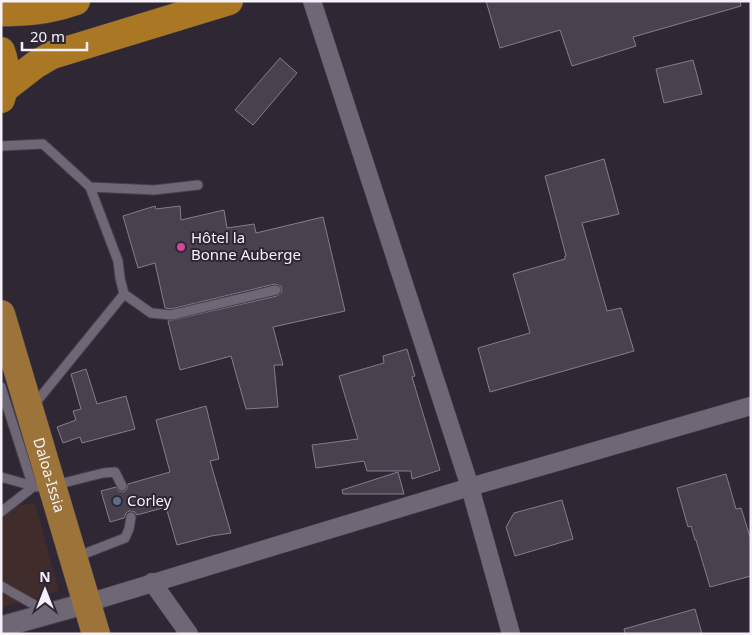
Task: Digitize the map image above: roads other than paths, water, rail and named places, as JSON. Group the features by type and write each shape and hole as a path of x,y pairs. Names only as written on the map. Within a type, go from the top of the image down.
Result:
{"highway":[{"path":"1,12 25,13 51,9 76,1"},
{"path":"3,94 35,65 52,55 229,1"},
{"path":"1,51 6,73 3,94"}],"main road":[{"name":"Daloa-Issia","path":"1,314 29,410 42,487 74,558 96,634"}],"street":[{"path":"312,1 470,487 511,634"},
{"path":"1,627 87,603 470,487 751,406"},
{"path":"152,582 189,634"}],"lane":[{"path":"1,146 43,144 90,187 118,261 124,294 151,313 171,316 276,290"},
{"path":"90,187 154,190 198,185"},
{"path":"29,410 124,294"},
{"path":"1,387 42,487"},
{"path":"1,512 42,487 103,473 115,472 122,486"},
{"path":"1,478 42,487"},
{"path":"74,558 125,538 131,516"},
{"path":"1,586 49,613"}],"place":[{"name":"Hôtel la Bonne Auberge","path":"181,247"},
{"name":"Corley","path":"117,501"}]}
